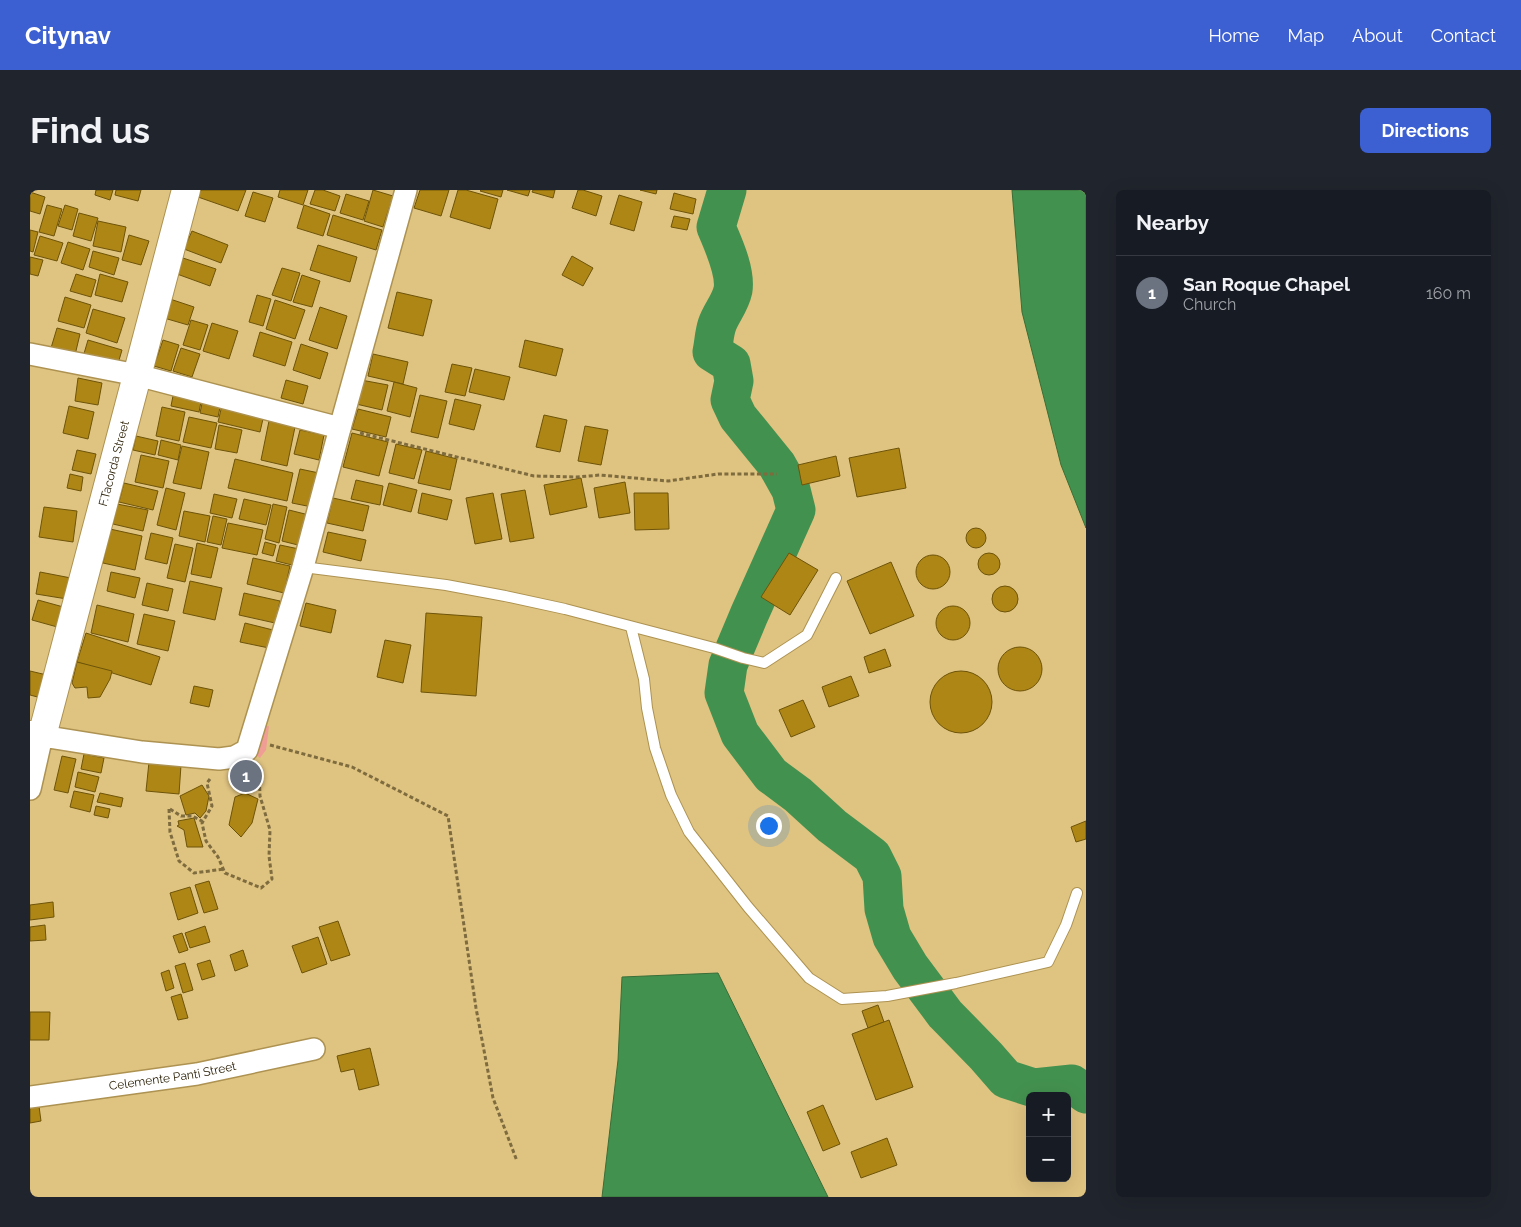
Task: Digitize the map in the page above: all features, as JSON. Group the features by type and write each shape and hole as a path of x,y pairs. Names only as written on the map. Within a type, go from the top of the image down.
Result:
{"street":[{"name":"F.Tacorda Street","path":"36,735 137,375 186,190"},
{"path":"30,789 36,735 142,752 220,759 234,757 247,750 303,567 406,190"},
{"path":"30,354 137,375 340,428"},
{"name":"Celemente Panti Street","path":"30,1096 197,1074 314,1049"}],"lane":[{"path":"303,567 506,596 565,609 714,648 743,658 764,662 807,634 836,578"},
{"path":"631,627 644,678 647,708 656,748 672,796 689,832 748,907 809,978 842,999 887,996 956,983 1048,962 1066,925 1077,893"}],"path":[{"path":"340,428 534,476 577,477 600,475 668,481 718,474 777,474"},
{"path":"250,740 352,767 448,816 476,1008 493,1098 517,1161"},
{"path":"220,759 216,773 207,783 212,806 202,822 206,841 218,857 226,873 261,888 272,880 270,830 260,796 259,768"},
{"path":"202,822 192,816 181,816 169,809 170,832 178,861 194,873 224,870"}],"shaded area":[{"path":"1012,190 1086,190 1086,528 1061,465 1022,312"},
{"path":"260,725 269,726 266,750 260,758 251,752"},
{"path":"718,973 828,1197 602,1197 618,1060 622,977"}],"building":[{"path":"96,190 113,190 110,200 95,195"},
{"path":"116,190 141,190 138,201 115,195"},
{"path":"201,190 246,190 238,211 198,197"},
{"path":"280,190 308,190 303,205 278,197"},
{"path":"315,190 323,190 340,196 335,211 310,204"},
{"path":"373,190 393,196 383,227 364,221"},
{"path":"420,190 449,190 441,216 414,208"},
{"path":"458,190 466,190 498,199 490,229 450,217"},
{"path":"481,190 503,190 501,197"},
{"path":"507,190 530,190 528,196"},
{"path":"533,190 555,190 553,198 532,192"},
{"path":"578,190 602,196 596,216 572,208"},
{"path":"640,190 657,190 656,194"},
{"path":"30,192 45,197 40,214 30,211"},
{"path":"253,192 273,198 265,222 245,216"},
{"path":"674,193 696,199 693,214 670,209"},
{"path":"346,194 369,201 363,220 340,213"},
{"path":"619,195 642,202 634,231 610,224"},
{"path":"47,205 62,209 54,236 39,232"},
{"path":"65,205 78,209 72,230 58,226"},
{"path":"304,205 330,214 323,236 297,228"},
{"path":"79,213 98,218 91,241 73,236"},
{"path":"333,215 382,230 376,250 327,235"},
{"path":"674,216 690,219 687,230 671,227"},
{"path":"98,221 126,227 121,252 93,246"},
{"path":"30,230 38,232 33,252 30,251"},
{"path":"192,231 228,245 221,263 184,249"},
{"path":"129,235 149,241 141,265 122,260"},
{"path":"40,236 63,243 57,261 34,255"},
{"path":"68,242 90,249 83,270 61,263"},
{"path":"318,245 357,257 350,282 310,270"},
{"path":"93,251 119,258 114,275 89,267"},
{"path":"572,256 593,268 583,286 562,275"},
{"path":"30,257 43,260 38,276 30,274"},
{"path":"183,258 216,269 210,286 177,274"},
{"path":"282,268 300,273 291,301 272,295"},
{"path":"76,274 96,280 91,297 70,291"},
{"path":"100,274 128,282 122,302 95,295"},
{"path":"302,275 320,281 312,307 293,302"},
{"path":"397,292 432,300 423,336 388,328"},
{"path":"257,295 271,299 263,326 249,322"},
{"path":"65,297 91,305 84,328 58,321"},
{"path":"170,299 194,307 188,325 164,318"},
{"path":"275,300 305,310 295,339 266,329"},
{"path":"320,307 347,316 337,349 309,340"},
{"path":"93,309 125,318 117,343 86,333"},
{"path":"191,320 208,325 200,350 183,345"},
{"path":"212,323 238,331 229,359 203,351"},
{"path":"57,328 80,334 75,355 51,348"},
{"path":"260,332 292,342 285,366 253,356"},
{"path":"88,340 122,350 117,367 83,357"},
{"path":"163,340 179,345 171,371 154,366"},
{"path":"525,340 563,349 556,376 519,367"},
{"path":"301,344 328,353 320,379 293,370"},
{"path":"181,348 200,354 192,377 173,371"},
{"path":"373,354 408,362 403,384 368,376"},
{"path":"452,364 472,368 465,396 445,392"},
{"path":"475,369 510,377 504,400 469,392"},
{"path":"78,378 102,383 98,405 75,401"},
{"path":"286,380 308,386 303,404 281,398"},
{"path":"361,380 388,385 382,410 356,404"},
{"path":"394,382 417,388 410,417 387,411"},
{"path":"174,391 202,397 199,412 171,406"},
{"path":"204,394 222,398 218,417 200,413"},
{"path":"420,395 447,401 438,438 411,432"},
{"path":"455,399 481,405 474,430 449,424"},
{"path":"223,401 265,410 260,432 218,422"},
{"path":"69,406 94,412 88,439 63,433"},
{"path":"162,407 185,412 179,441 156,436"},
{"path":"358,409 391,417 386,437 352,429"},
{"path":"544,415 567,420 560,452 536,447"},
{"path":"189,417 217,423 211,448 183,442"},
{"path":"269,421 295,427 287,466 261,460"},
{"path":"219,425 242,430 237,453 215,449"},
{"path":"585,426 608,430 601,465 578,461"},
{"path":"300,430 324,435 319,460 294,454"},
{"path":"352,433 388,442 379,476 343,467"},
{"path":"136,436 158,441 155,455 133,450"},
{"path":"161,440 181,445 178,460 158,455"},
{"path":"396,444 422,450 414,479 389,473"},
{"path":"182,446 209,452 201,489 173,483"},
{"path":"899,448 906,488 857,497 849,458"},
{"path":"77,450 96,454 91,474 72,470"},
{"path":"426,451 457,459 450,490 418,483"},
{"path":"141,455 169,461 163,488 135,482"},
{"path":"836,456 840,476 802,485 798,465"},
{"path":"235,459 293,473 287,501 228,488"},
{"path":"300,469 319,473 312,507 292,503"},
{"path":"70,474 83,477 81,491 67,488"},
{"path":"581,478 587,507 550,515 544,485"},
{"path":"356,480 383,486 380,505 351,499"},
{"path":"625,482 630,513 599,518 594,488"},
{"path":"124,483 158,491 153,510 119,502"},
{"path":"389,483 417,490 411,512 383,505"},
{"path":"166,488 185,493 176,530 157,525"},
{"path":"525,490 534,538 510,542 501,494"},
{"path":"422,493 452,500 447,520 418,513"},
{"path":"493,493 502,539 475,544 466,498"},
{"path":"634,493 668,493 669,529 635,530"},
{"path":"214,494 237,499 232,518 210,513"},
{"path":"333,498 369,506 363,531 327,523"},
{"path":"244,499 271,505 266,525 239,519"},
{"path":"117,504 148,510 143,531 113,524"},
{"path":"273,504 287,507 279,543 265,539"},
{"path":"44,507 77,511 73,542 39,537"},
{"path":"289,510 309,515 302,546 282,541"},
{"path":"184,511 210,516 205,542 179,536"},
{"path":"213,516 227,519 221,545 207,542"},
{"path":"228,523 263,530 257,555 222,548"},
{"path":"976,528 983,531 986,538 983,545 976,548 969,545 966,538 969,531"},
{"path":"110,529 142,536 135,570 103,563"},
{"path":"328,532 366,540 361,561 323,552"},
{"path":"151,533 173,538 167,564 145,559"},
{"path":"265,542 276,545 273,556 262,553"},
{"path":"197,543 218,548 211,578 191,574"},
{"path":"175,544 193,548 185,582 167,578"},
{"path":"280,545 299,549 296,566 276,561"},
{"path":"789,553 818,570 790,615 761,597"},
{"path":"989,553 997,556 1000,564 997,572 989,575 981,572 978,564 981,556"},
{"path":"933,555 945,560 950,572 945,584 933,589 921,584 916,572 921,560"},
{"path":"253,558 290,566 284,593 247,584"},
{"path":"891,562 914,616 870,634 847,581"},
{"path":"40,572 71,578 67,599 36,594"},
{"path":"111,572 140,578 135,598 107,591"},
{"path":"190,581 222,588 215,620 183,613"},
{"path":"147,583 173,589 168,611 142,605"},
{"path":"1005,586 1014,590 1018,599 1014,608 1005,612 996,608 992,599 996,590"},
{"path":"244,593 280,601 275,623 239,615"},
{"path":"38,600 67,608 61,628 32,620"},
{"path":"306,603 336,610 331,633 300,626"},
{"path":"97,605 134,614 128,642 91,633"},
{"path":"953,606 965,611 970,623 965,635 953,640 941,635 936,623 941,611"},
{"path":"426,613 482,617 476,696 421,692"},
{"path":"144,614 175,621 168,651 137,644"},
{"path":"245,623 273,630 269,648 240,642"},
{"path":"86,633 160,657 151,685 77,662"},
{"path":"385,640 411,645 403,683 377,677"},
{"path":"1020,647 1032,651 1038,657 1042,669 1038,681 1032,687 1020,691 1008,687 1002,681 998,669 1002,657 1008,651"},
{"path":"885,649 891,666 869,673 864,657"},
{"path":"77,662 112,671 110,679 100,697 88,698 87,687 75,688 72,683"},
{"path":"30,671 51,676 45,699 30,695"},
{"path":"961,671 973,674 983,680 989,690 992,702 989,714 983,724 973,730 961,733 949,730 939,724 933,714 930,702 933,690 939,680 949,674"},
{"path":"851,676 859,696 829,707 822,687"},
{"path":"194,686 213,690 209,707 190,703"},
{"path":"803,700 815,727 791,737 779,710"},
{"path":"84,754 104,758 101,773 81,769"},
{"path":"62,756 76,759 68,793 54,790"},
{"path":"149,762 181,765 179,794 146,791"},
{"path":"239,764 256,766 253,788 236,786"},
{"path":"78,772 99,777 95,792 75,787"},
{"path":"202,785 209,796 206,811 200,818 195,813 186,815 180,796"},
{"path":"74,791 94,795 90,812 70,807"},
{"path":"100,793 123,798 121,807 97,802"},
{"path":"245,793 258,799 252,823 241,837 229,825 235,797"},
{"path":"96,806 110,809 108,818 94,815"},
{"path":"194,818 203,847 187,847 184,830 177,826 179,825 178,821"},
{"path":"1086,821 1086,839 1076,842 1071,827"},
{"path":"209,881 218,909 204,913 195,885"},
{"path":"190,887 198,913 178,920 170,893"},
{"path":"53,902 54,917 30,920 30,905"},
{"path":"338,921 350,955 331,961 319,927"},
{"path":"45,925 46,940 30,941 30,927"},
{"path":"205,926 210,942 190,948 185,933"},
{"path":"182,933 188,950 179,953 173,936"},
{"path":"318,937 327,964 302,973 292,946"},
{"path":"243,950 248,966 235,971 230,955"},
{"path":"210,960 215,976 202,980 197,964"},
{"path":"185,963 193,990 183,993 175,966"},
{"path":"169,970 174,988 166,991 161,973"},
{"path":"181,994 188,1018 178,1020 171,997"},
{"path":"878,1005 884,1022 868,1028 862,1011"},
{"path":"30,1012 50,1012 49,1040 30,1040"},
{"path":"889,1020 913,1087 876,1100 852,1034"},
{"path":"370,1048 379,1085 359,1090 354,1069 341,1072 337,1056"},
{"path":"38,1099 41,1121 30,1123 30,1100"},
{"path":"823,1105 840,1144 823,1151 807,1112"},
{"path":"887,1138 897,1165 861,1178 851,1152"}],"waterway":[{"path":"727,190 716,227 731,266 733,290 717,325 712,352 731,364 734,381 730,400 738,417 777,465 791,490 796,510 728,665 724,693 740,734 771,775 798,795 832,826 872,856 882,876 884,909 892,937 910,967 945,1014 1006,1079 1034,1088 1072,1084 1086,1094"}],"place":[{"name":"San Roque Chapel","path":"246,776"}]}
